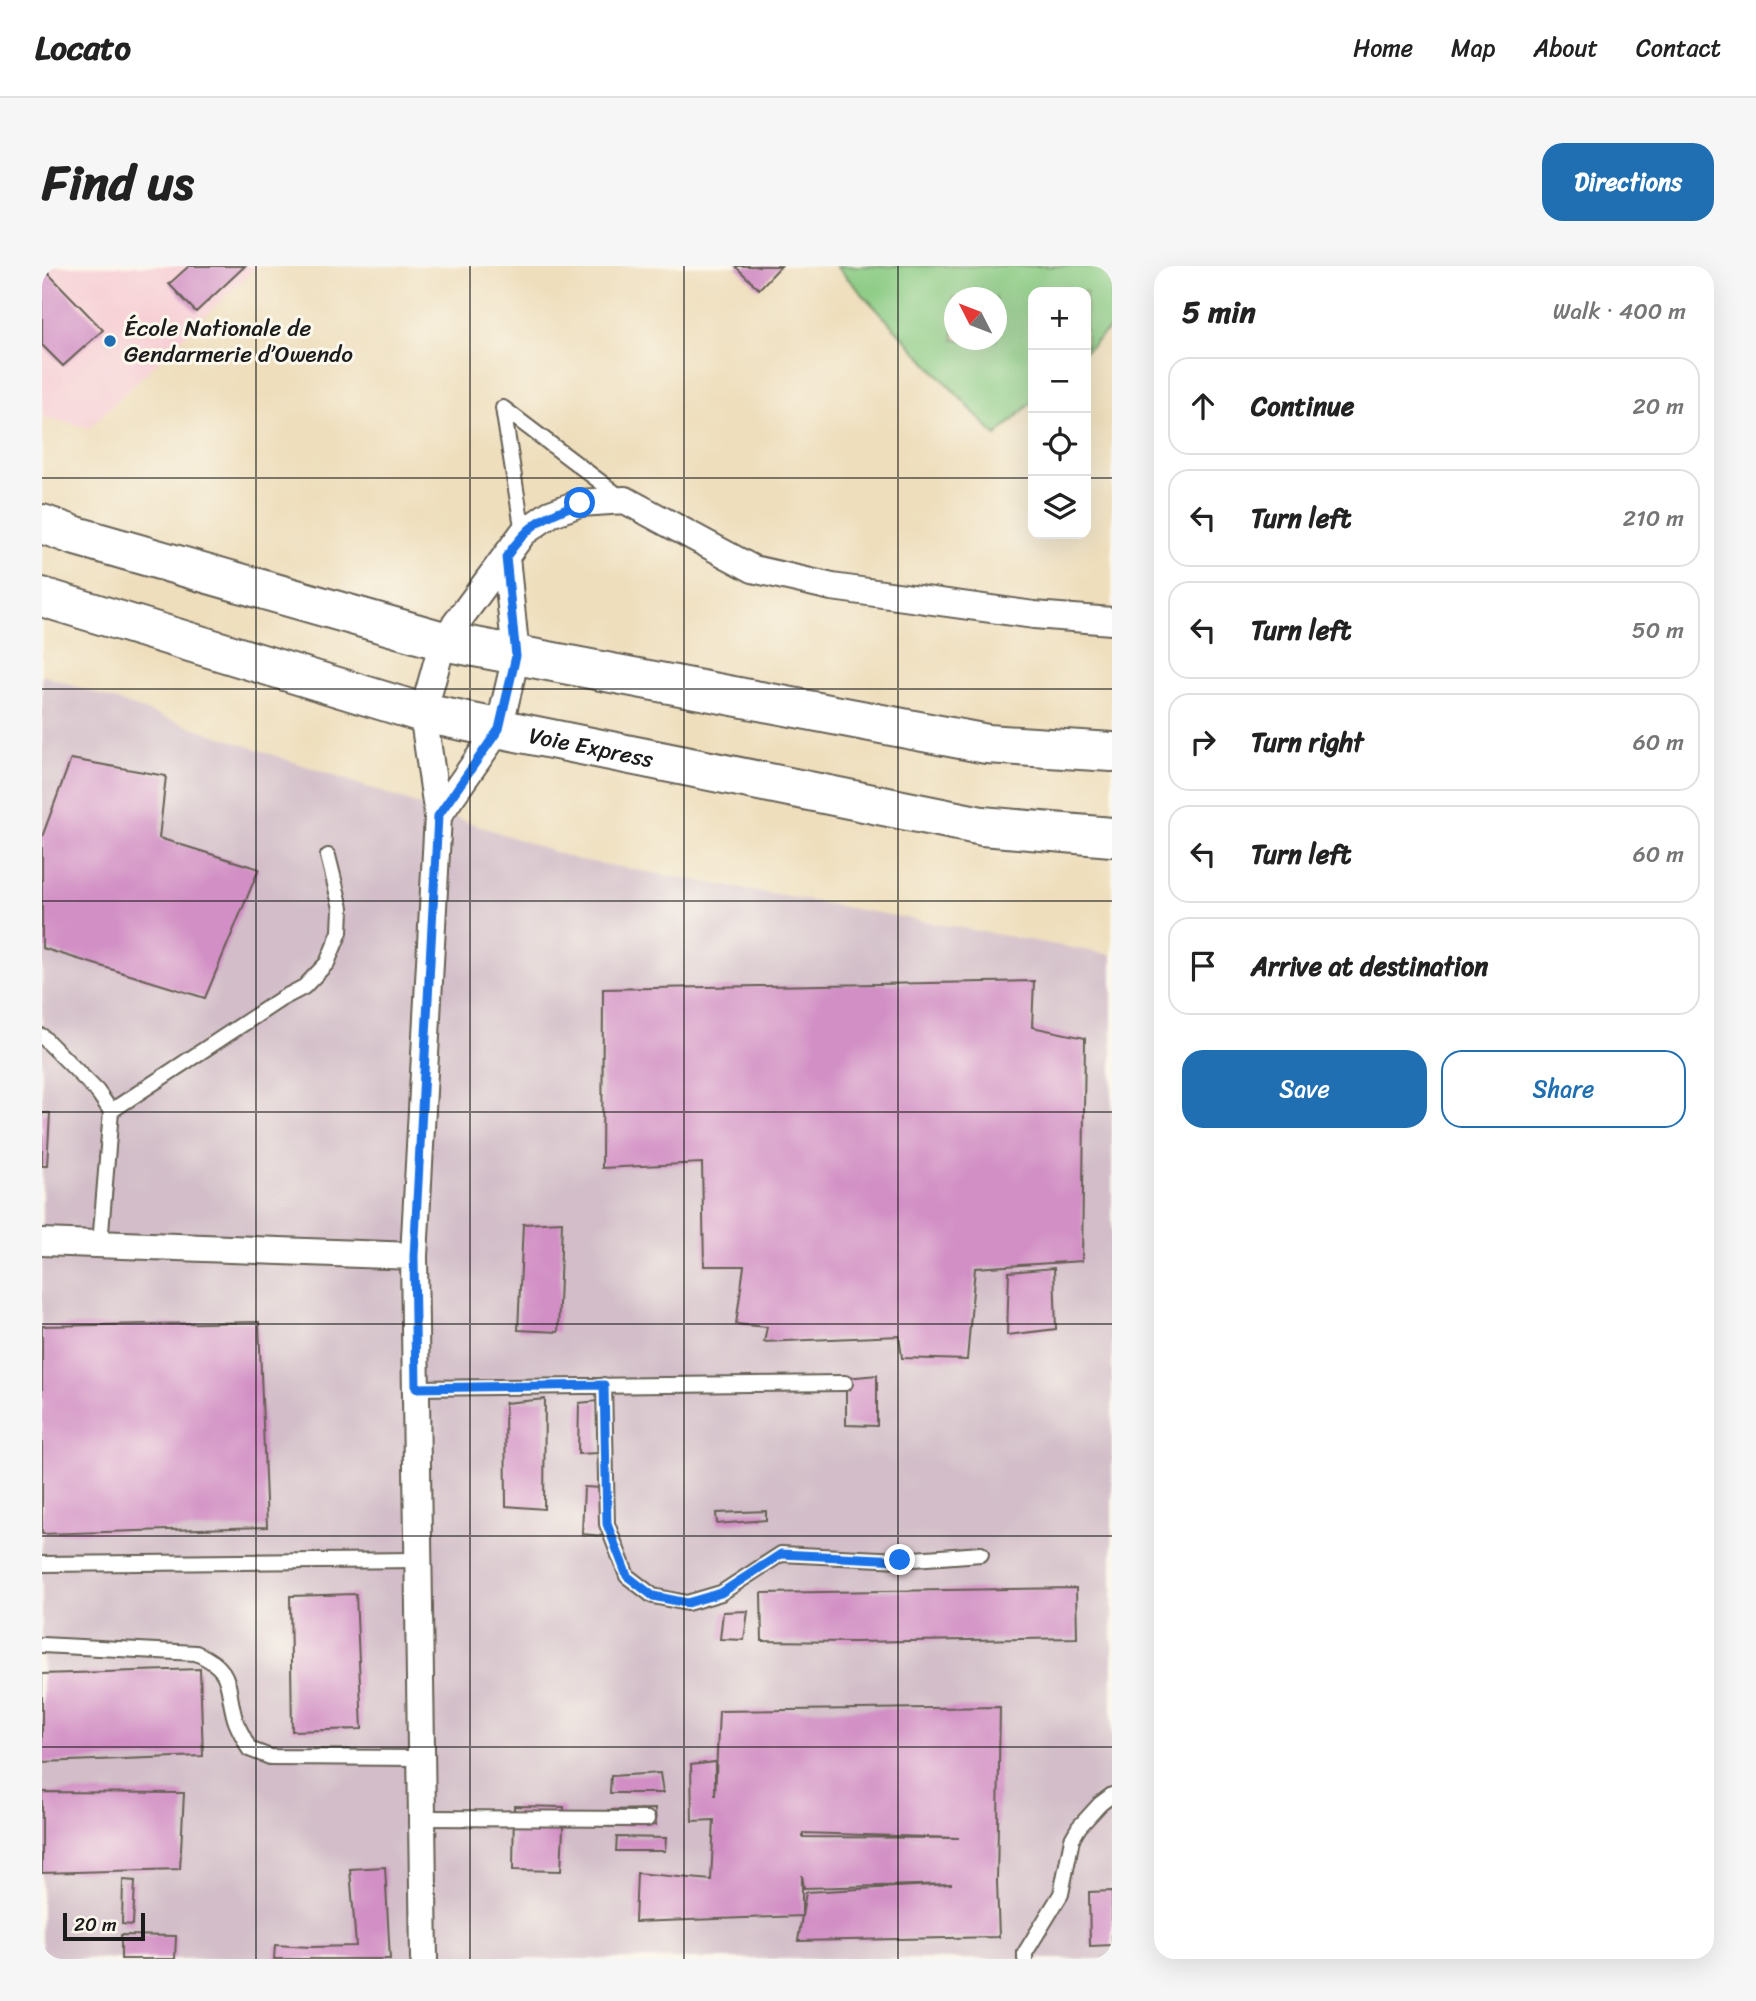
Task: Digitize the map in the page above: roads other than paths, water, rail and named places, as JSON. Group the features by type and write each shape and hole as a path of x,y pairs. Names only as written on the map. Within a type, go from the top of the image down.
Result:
{"highway":[{"path":"42,524 443,641 986,744 1112,752"},
{"name":"Voie Express","path":"42,597 422,713 982,826 1112,837"}],"street":[{"path":"424,1959 414,1256 438,816 422,713 443,641 523,533 551,514 580,503 625,500 752,569 832,587 1034,615 1112,621"},
{"path":"438,816 499,729 516,656 506,557"},
{"path":"42,1242 414,1256"}],"lane":[{"path":"523,533 503,408 625,500"},
{"path":"111,1111 281,999 304,987 327,963 340,932 341,908 328,856"},
{"path":"42,1036 97,1091 111,1111 100,1244"},
{"path":"416,1388 845,1383"},
{"path":"604,1385 607,1524 627,1576 653,1596 687,1603 721,1593 781,1554 900,1560 981,1554"},
{"path":"42,1564 418,1560"},
{"path":"42,1645 196,1653 214,1661 229,1682 235,1720 249,1749 270,1757 421,1758"},
{"path":"1025,1959 1025,1953 1061,1894 1072,1839 1093,1811 1112,1795"},
{"path":"422,1818 647,1819"}],"place":[{"name":"École Nationale de Gendarmerie d’Owendo","path":"110,341"}]}
